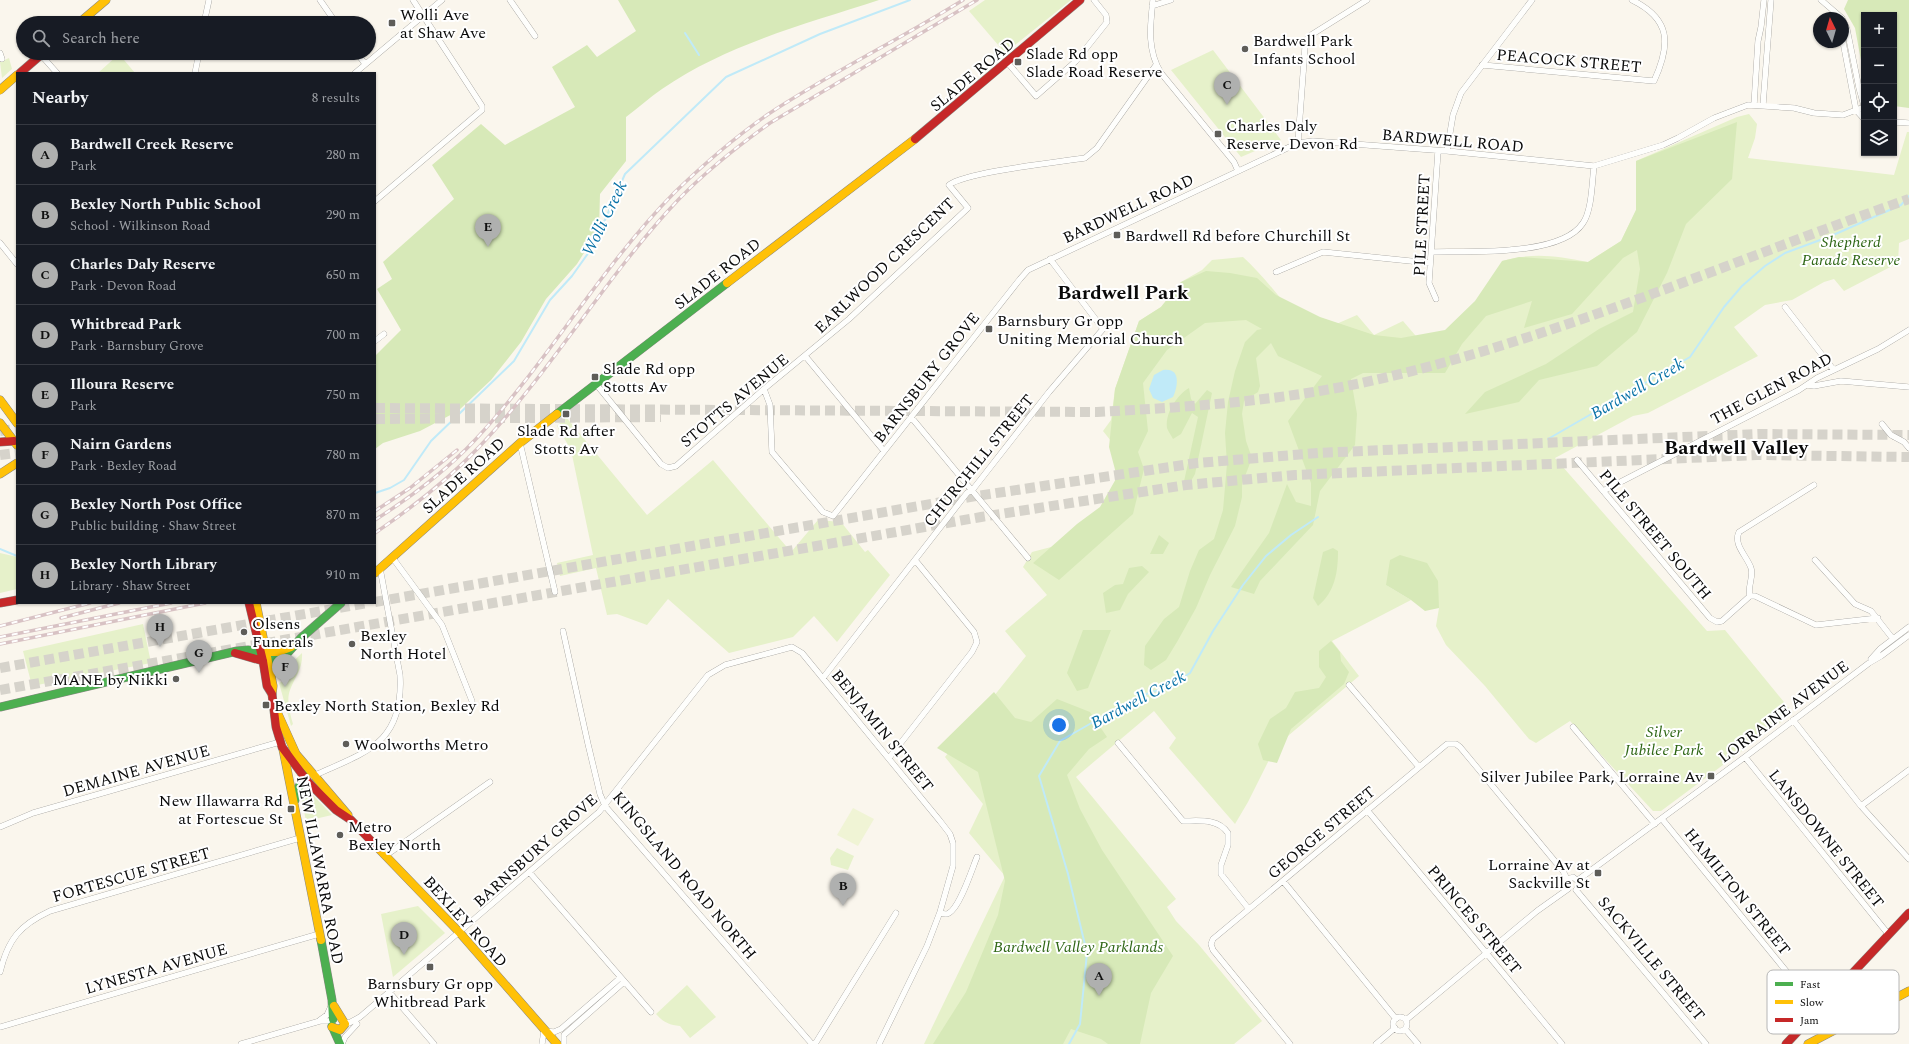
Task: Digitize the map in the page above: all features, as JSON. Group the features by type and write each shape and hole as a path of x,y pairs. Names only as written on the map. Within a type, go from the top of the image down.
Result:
{"main road":[{"name":"SLADE ROAD","path":"377,570 520,443 752,263 896,155 1080,0"},
{"path":"87,16 103,1"},
{"path":"21,72 35,60"},
{"path":"0,90 16,76"},
{"path":"0,400 16,422"},
{"path":"0,423 16,442"},
{"path":"0,442 16,442"},
{"path":"2,473 16,464"},
{"path":"2,473 16,469"},
{"path":"0,603 16,600"},
{"name":"BEXLEY ROAD","path":"249,604 263,652 267,686 272,694 273,712 281,744 312,786 336,810 351,820"},
{"name":"BEXLEY ROAD","path":"256,604 263,652"},
{"path":"223,654 242,654 265,661 276,660 284,657 295,644 340,604"},
{"path":"0,707 223,654 244,650 278,652 295,644"},
{"name":"BEXLEY ROAD","path":"273,703 279,712 292,746 305,766 341,805 351,820 460,933 544,1031 557,1044"},
{"name":"NEW ILLAWARRA ROAD","path":"281,744 296,806 300,838 332,1000 332,1022 341,1044"},
{"path":"296,806 295,793 305,778 305,766"},
{"path":"299,786 308,784 312,786"},
{"path":"1856,970 1909,913"},
{"path":"1899,996 1909,991"},
{"name":"NEW ILLAWARRA ROAD","path":"332,1000 343,1025"},
{"path":"341,1044 343,1025 338,1017 332,1022 337,1030 343,1025"},
{"path":"1786,1044 1795,1034"},
{"path":"1808,1044 1827,1034"}],"street":[{"path":"206,16 209,0"},
{"path":"320,0 331,16"},
{"path":"376,199 482,110 482,106 412,0"},
{"path":"376,55 442,0"},
{"path":"510,0 535,36"},
{"path":"1007,62 1036,96 1076,61 1106,23 1106,16 1094,0"},
{"path":"1171,0 1153,3 1150,38 1156,65 1234,162 1238,171"},
{"path":"1298,143 1305,47 1307,40 1316,32 1367,0"},
{"path":"1447,151 1453,115 1461,93 1532,0"},
{"name":"PEACOCK STREET","path":"1482,64 1654,81 1660,68 1665,49 1664,27 1646,7 1632,0"},
{"path":"1754,104 1758,41 1764,0"},
{"path":"1762,105 1771,0"},
{"path":"1821,0 1832,10"},
{"path":"1849,39 1861,95"},
{"path":"1844,48 1856,110 1861,116"},
{"path":"47,60 56,72"},
{"path":"195,72 198,60"},
{"path":"362,60 365,64"},
{"path":"356,72 370,60"},
{"name":"EARLWOOD CRESCENT","path":"806,356 849,319 968,208 949,185 954,181 977,175 1085,158 1097,148 1156,65"},
{"name":"BARDWELL ROAD","path":"1050,259 1298,143 1312,141 1447,151 1594,166 1663,145 1714,118 1737,108 1754,104 1794,108 1814,113 1843,115 1861,108"},
{"path":"1897,122 1909,123"},
{"name":"PILE STREET","path":"1436,299 1429,283 1438,151"},
{"path":"1431,252 1521,250 1540,247 1562,239 1580,228 1586,219 1594,166"},
{"path":"0,243 16,263"},
{"path":"1276,272 1323,252 1430,263"},
{"name":"BARNSBURY GROVE","path":"764,389 770,405 772,452 823,512 832,516 837,512 1022,276 1031,268 1050,259"},
{"name":"CHURCHILL STREET","path":"823,678 967,493 1103,329 1050,259"},
{"path":"1785,307 1833,369"},
{"name":"THE GLEN ROAD","path":"1603,491 1833,369 1878,349 1909,330"},
{"path":"376,340 384,334"},
{"name":"STOTTS AVENUE","path":"596,384 661,464 668,468 676,466 764,389 806,356 884,451"},
{"path":"1807,384 1814,386 1841,382 1909,387"},
{"path":"911,417 1028,558"},
{"path":"1882,424 1891,435 1904,442 1909,448"},
{"path":"520,443 556,592"},
{"name":"PILE STREET SOUTH","path":"1577,460 1710,618 1717,622 1722,620 1750,596"},
{"path":"1814,485 1738,532 1738,542 1752,569 1748,592 1750,596 1755,596 1816,625 1878,618"},
{"path":"392,557 442,625 472,701"},
{"path":"889,758 972,652 977,642 974,632 915,560"},
{"path":"1815,560 1855,604 1868,608 1878,618 1893,639"},
{"path":"314,776 356,758 368,751 389,729 399,705 401,691 400,675 377,570"},
{"name":"LORRAINE AVENUE","path":"1869,663 1880,649 1909,627"},
{"name":"KINGSLAND ROAD NORTH","path":"563,631 588,744 600,794 605,806 813,1044"},
{"name":"LORRAINE AVENUE","path":"1578,880 1662,819 1869,663 1909,635"},
{"name":"BARNSBURY GROVE","path":"343,1025 360,1018 530,873 605,806 708,674 725,665 792,648"},
{"name":"BENJAMIN STREET","path":"792,648 802,653 950,834 954,848 953,866 940,912"},
{"path":"1349,685 1419,767"},
{"path":"1793,720 1861,806 1909,859"},
{"path":"1573,727 1655,824"},
{"path":"1118,743 1183,821 1213,822 1224,827 1228,832 1228,845 1221,865 1221,874 1248,908"},
{"name":"GEORGE STREET","path":"1290,1044 1213,950 1211,944 1213,938 1447,744 1452,743 1460,746 1564,872 1567,879"},
{"name":"DEMAINE AVENUE","path":"0,827 33,813 281,744"},
{"name":"LANSDOWNE STREET","path":"1744,757 1889,935"},
{"path":"1861,806 1909,770"},
{"path":"385,856 490,782"},
{"name":"PRINCES STREET","path":"1367,810 1487,952 1562,1044"},
{"name":"HAMILTON STREET","path":"1662,819 1785,970"},
{"name":"FORTESCUE STREET","path":"0,972 6,949 18,932 38,916 50,910 300,838"},
{"path":"879,1044 927,946 940,912 944,914 949,913 956,906 977,857"},
{"path":"530,873 651,1012"},
{"path":"1406,1020 1537,911 1568,889 1576,890 1579,886 1578,880 1573,877 1567,879 1566,885 1568,889"},
{"path":"1283,881 1396,1019"},
{"name":"SACKVILLE STREET","path":"1576,890 1706,1044"},
{"path":"813,1044 896,913"},
{"name":"LYNESTA AVENUE","path":"0,1027 319,934"},
{"path":"542,1044 544,1031 552,1032 561,1029 622,980"},
{"path":"564,1044 564,1035 622,980"},
{"path":"389,992 434,1044"},
{"path":"320,1021 329,1013 332,1000"},
{"path":"1396,1019 1402,1017 1406,1020"},
{"name":"BARNSBURY GROVE","path":"341,1044 360,1018"},
{"path":"1395,1028 1394,1022 1396,1019"},
{"path":"1405,1029 1407,1024 1406,1020"},
{"path":"242,1044 320,1021 332,1022"},
{"path":"343,1025 349,1029 357,1024"},
{"path":"1395,1028 1398,1031 1405,1029"},
{"path":"1376,1044 1395,1028"},
{"path":"1405,1029 1418,1044"}],"green space":[{"path":"618,0 879,0 795,27 740,47 713,59 687,73 653,95 626,117 626,161 600,194 599,229 577,264 546,299 521,342 491,380 458,411 420,431 383,443 376,448 376,355 401,330 377,289 392,279 383,262 454,199 432,165 481,124 505,145 575,107 552,67 587,45 597,57 636,31"},
{"path":"985,0 1071,0 1005,53 969,11"},
{"path":"1848,0 1909,0 1909,108 1897,106 1897,12 1861,12 1861,61 1855,28 1849,18 1849,12 1846,12 1844,9"},
{"path":"1213,50 1281,140 1241,157 1171,70"},
{"path":"9,58 12,69 2,78 0,62"},
{"path":"112,60 124,60 134,72 99,72"},
{"path":"1749,114 1757,124 1755,138 1748,158 1894,175 1907,132 1909,132 1909,239 1899,243 1898,263 1844,291 1834,279 1824,282 1792,300 1765,305 1734,327 1758,356 1648,413 1633,416 1555,458 1707,631 1725,630 1793,713 1661,811 1653,811 1570,721 1536,743 1529,739 1485,686 1446,645 1436,626 1439,608 1386,585 1411,600 1332,641 1359,676 1276,746 1248,802 1235,824 1169,748 1176,738 1154,711 1076,777 1176,899 1167,907 1176,921 1199,945 1262,1021 1234,1044 924,1044 1005,876 969,833 983,804 945,757 1026,656 1005,631 1047,595 1023,567 1032,552 1074,541 1139,476 1103,431 1111,420 1115,389 1139,321 1161,307 1181,282 1202,270 1212,260 1243,257 1311,335 1357,315 1374,335 1403,321 1421,342 1451,328 1509,274 1502,261 1514,258 1545,256 1588,262 1621,241 1636,210 1636,161 1737,117"},
{"path":"1737,122 1732,179 1686,224 1667,273 1637,332 1597,366 1539,380 1519,402 1465,414 1485,392 1546,364 1599,329 1633,312 1640,269 1637,250 1623,258 1572,314 1524,328 1532,301 1486,316 1462,344 1445,373 1363,373 1351,379 1357,414 1355,445 1320,491 1313,525 1260,581 1254,594 1231,587 1269,533 1287,484 1296,502 1311,506 1311,483 1288,421 1322,376 1278,356 1271,343 1256,358 1260,386 1258,392 1244,401 1242,414 1246,441 1252,458 1242,484 1242,497 1235,526 1210,575 1196,608 1177,642 1166,660 1151,670 1144,665 1145,646 1164,619 1179,607 1190,571 1199,550 1214,539 1223,510 1227,464 1225,433 1228,402 1235,371 1245,342 1257,330 1262,329 1246,320 1205,323 1167,350 1143,383 1148,431 1138,452 1144,469 1133,514 1059,580 1033,563 1077,524 1100,507 1117,477 1109,447 1115,389 1139,321 1161,307 1181,282 1206,271 1230,273 1257,278 1276,295 1320,317 1374,335 1401,338 1445,330 1475,301 1502,261 1519,257 1588,262 1621,241 1636,210 1636,161"},
{"path":"1189,388 1191,399 1195,404 1207,390 1212,393 1195,474 1187,488 1183,486 1198,417 1192,413 1181,434 1173,439 1167,428 1167,422 1170,411 1176,400"},
{"path":"566,417 647,515 713,460 791,552 818,520 841,522 865,552 868,550 890,575 837,642 814,616 793,637 729,653 668,599 647,625 617,614 607,615 596,568 560,576 557,563 593,555 571,450 557,426"},
{"path":"1159,535 1169,543 1163,554 1150,554"},
{"path":"1333,548 1338,551 1336,574 1332,588 1318,606 1313,598 1323,552"},
{"path":"0,553 16,557 16,589 0,593"},
{"path":"1400,555 1427,563 1438,581 1439,608 1425,611 1411,600 1386,585 1390,560"},
{"path":"1142,566 1149,572 1128,594 1120,610 1106,613 1103,593 1115,585 1123,584 1129,568"},
{"path":"143,624 151,663 32,686 23,651"},
{"path":"1083,630 1111,630 1088,688 1077,691 1067,673"},
{"path":"1331,641 1340,652 1341,661 1349,672 1344,684 1291,729 1277,763 1263,760 1258,744 1270,719 1286,708 1295,692 1319,688 1326,677 1319,667 1319,651"},
{"path":"302,653 300,668 288,698 293,724 291,726 279,683 285,680 283,671"},
{"name":"Bardwell Valley Parklands","path":"994,692 1015,718 1031,722 1057,699 1090,712 1107,737 1089,749 1067,775 1080,809 1102,850 1173,956 1151,993 1140,1044 1108,1044 1101,1039 1071,1029 1063,1044 933,1044 966,992 998,915 1005,881 978,772 937,748"},
{"path":"309,791 332,815 306,821 301,796"},
{"path":"853,808 874,819 858,846 837,835"},
{"path":"837,848 854,856 848,870 831,865 830,858"},
{"path":"418,906 445,933 393,977 381,914"},
{"path":"687,985 716,1017 690,1038 680,1026 666,1023 656,1014"}],"water":[{"path":"1163,370 1173,371 1177,378 1177,383 1173,397 1162,402 1153,398 1149,389 1154,375"}],"waterway":[{"name":"Wolli Creek","path":"376,493 390,488 404,480 431,441 514,361 550,300 572,276 594,245 625,174 726,77 820,34 910,0"},
{"path":"685,33 699,55"},
{"name":"Bardwell Creek","path":"1548,439 1690,357 1724,307 1742,286 1765,266 1785,253 1831,236 1901,205 1909,196"},
{"name":"Bardwell Creek","path":"1069,1044 1080,1024 1087,953 1068,874 1039,776 1060,741 1137,697 1168,687 1190,673 1213,631 1243,585 1266,556 1291,535 1318,517"},
{"name":"Wolli Creek","path":"0,549 16,556"}],"tunnel":[{"path":"376,408 1097,412 1167,408 1272,398 1375,380 1443,363 1511,343 1644,297 1909,199"},
{"path":"376,419 661,417"},
{"path":"0,431 16,429"},
{"path":"376,602 970,497 1197,463 1318,453 1759,434 1909,435"},
{"path":"0,455 16,453"},
{"path":"0,690 981,517 1186,485 1295,475 1757,455 1909,457"},
{"path":"0,668 361,604"}],"railway":[{"path":"376,519 427,483 464,452 526,379 622,252 675,192 708,161 767,115 963,0"},
{"path":"376,532 430,492 480,446 532,386 627,259 652,229 679,199 712,168 770,123 977,0"},
{"path":"376,510 410,488 457,450"},
{"path":"0,626 86,604"},
{"path":"61,618 115,604"},
{"path":"0,637 166,604"},
{"path":"0,644 200,604"}],"traffic: fast":[{"path":"557,414 727,283"},
{"path":"267,661 284,657 301,638 340,604"},
{"path":"0,707 237,651 248,650 260,652"},
{"path":"295,800 296,793 306,772"},
{"path":"321,940 332,1000 333,1019"},
{"path":"332,1026 340,1044"}],"traffic: slow":[{"path":"87,16 106,0"},
{"path":"0,90 16,76"},
{"path":"727,283 915,139"},
{"path":"0,400 16,422"},
{"path":"376,572 520,443 557,414"},
{"path":"0,423 16,444"},
{"path":"0,474 16,464"},
{"path":"256,604 273,686 272,694"},
{"path":"266,652 278,652 291,647"},
{"path":"273,703 296,754 348,815"},
{"path":"283,749 321,940"},
{"path":"378,848 460,933 557,1044"},
{"path":"1899,996 1909,991"},
{"path":"332,1027 340,1030 345,1024 334,1006"},
{"path":"1808,1044 1827,1034"}],"traffic: jam":[{"path":"915,139 1080,0"},
{"path":"21,72 35,60"},
{"path":"0,442 14,441"},
{"path":"0,603 16,600"},
{"path":"249,604 263,661 267,686 272,694 276,727 282,747 308,782 336,810 351,820 378,848"},
{"path":"235,653 263,661"},
{"path":"1855,970 1909,913"},
{"path":"1786,1044 1795,1034"}],"place":[{"name":"Wolli Ave at Shaw Ave","path":"392,23"},
{"name":"Bardwell Park Infants School","path":"1245,49"},
{"name":"Slade Rd opp Slade Road Reserve","path":"1018,62"},
{"name":"Charles Daly Reserve","path":"1227,105"},
{"name":"Charles Daly Reserve, Devon Rd","path":"1218,134"},
{"name":"Bardwell Rd before Churchill St","path":"1117,235"},
{"name":"Illoura Reserve","path":"488,247"},
{"name":"Barnsbury Gr opp Uniting Memorial Church","path":"989,329"},
{"name":"Slade Rd opp Stotts Av","path":"595,377"},
{"name":"Slade Rd after Stotts Av","path":"566,414"},
{"name":"Olsens Funerals","path":"244,632"},
{"name":"Bexley North Hotel","path":"352,644"},
{"name":"Bexley North Library","path":"160,647"},
{"name":"Bexley North Post Office","path":"199,673"},
{"name":"MANE by Nikki","path":"176,679"},
{"name":"Nairn Gardens","path":"285,687"},
{"name":"Bexley North Station, Bexley Rd","path":"266,705"},
{"name":"Woolworths Metro","path":"346,744"},
{"name":"Silver Jubilee Park, Lorraine Av","path":"1711,776"},
{"name":"New Illawarra Rd at Fortescue St","path":"291,809"},
{"name":"Metro Bexley North","path":"340,835"},
{"name":"Lorraine Av at Sackville St","path":"1598,873"},
{"name":"Bexley North Public School","path":"843,906"},
{"name":"Whitbread Park","path":"404,955"},
{"name":"Barnsbury Gr opp Whitbread Park","path":"430,967"},
{"name":"Bardwell Creek Reserve","path":"1099,996"}],"district":[{"name":"Bardwell Park","path":"1123,292"},
{"name":"Bardwell Valley","path":"1736,447"}],"park label":[{"name":"Shepherd Parade Reserve","path":"1851,250"},
{"name":"Silver Jubilee Park","path":"1664,740"}]}
